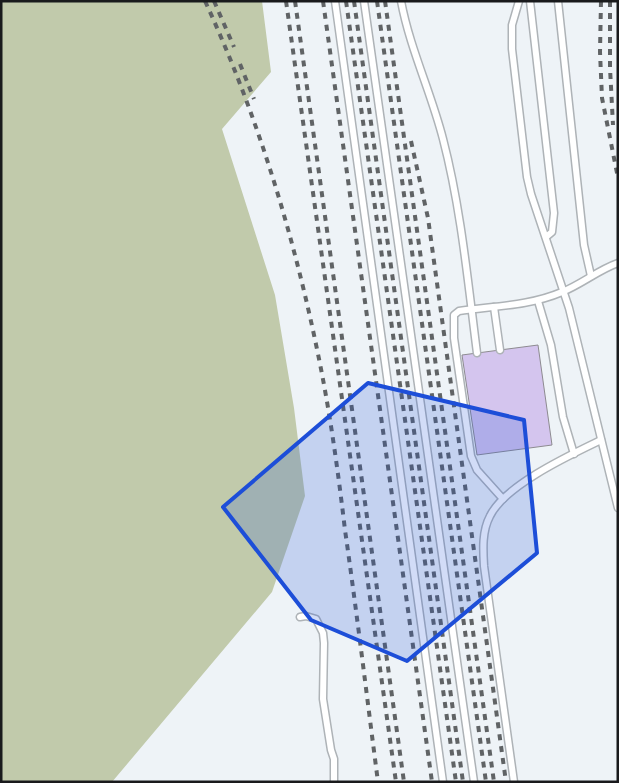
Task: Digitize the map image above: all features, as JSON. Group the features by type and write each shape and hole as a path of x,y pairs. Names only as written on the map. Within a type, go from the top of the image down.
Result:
{"lane":[{"path":"334,1 443,782"},
{"path":"364,1 474,782"},
{"path":"401,1 409,37 432,100 444,140 463,246 477,353"},
{"path":"519,1 511,35 513,68 527,177 564,292 618,508"},
{"path":"530,1 554,213 552,232 546,237"},
{"path":"558,1 584,244 591,276"},
{"path":"503,499 477,470 471,456 453,323 456,313 538,301 564,292 618,263"},
{"path":"538,301 551,345 563,417 574,454"},
{"path":"494,307 500,350"},
{"path":"514,782 484,554 487,523 495,508 503,499 527,480 601,440"},
{"path":"300,617 306,616 316,619 323,633 323,700 327,732 334,760 334,782"}],"highlighted area":[{"path":"368,383 524,420 537,553 407,661 311,620 223,507"}],"green space":[{"path":"1,1 262,1 271,72 222,129 275,295 294,408 305,496 272,592 112,782 1,782"}],"building":[{"path":"538,345 552,445 477,455 462,355"}],"railway":[{"path":"205,1 241,87 272,174 308,308 333,442 378,782"},
{"path":"214,1 234,47"},
{"path":"286,1 396,782"},
{"path":"295,1 404,782"},
{"path":"323,1 432,782"},
{"path":"346,1 456,782"},
{"path":"354,1 463,782"},
{"path":"377,1 486,782"},
{"path":"385,1 494,782"},
{"path":"601,1 600,52 602,98 618,178"},
{"path":"610,1 610,68 613,125"},
{"path":"240,64 254,99"},
{"path":"411,141 428,218 506,782"}]}
